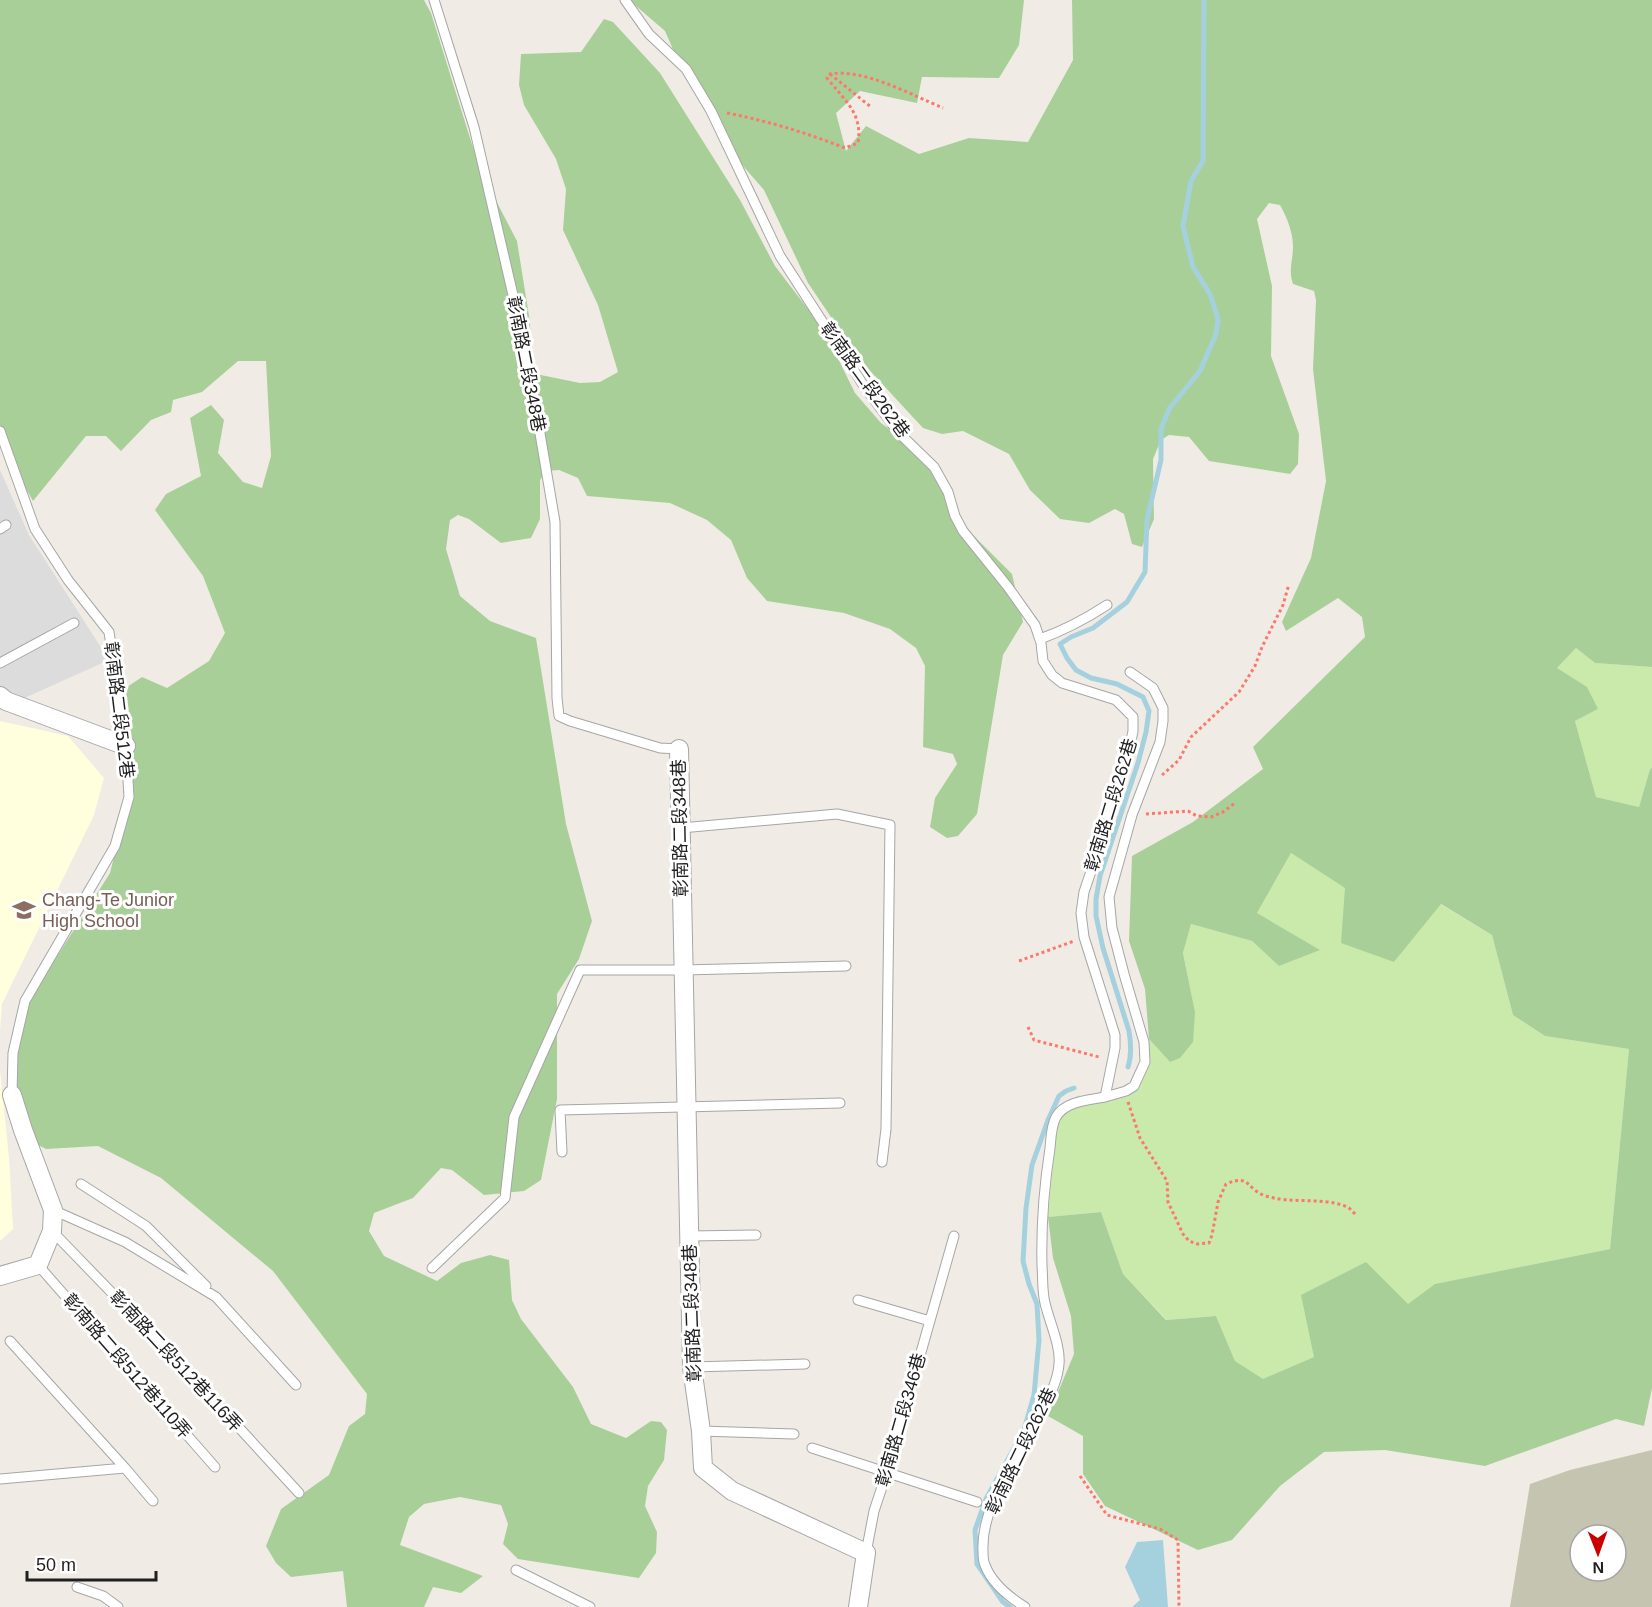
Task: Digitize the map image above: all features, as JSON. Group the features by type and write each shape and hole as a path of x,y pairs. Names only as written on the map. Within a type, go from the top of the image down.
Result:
{"street":[{"path":"0,696 6,701 126,746"},
{"name":"彰南路二段348巷","path":"679,749 692,1368 701,1431 703,1468 732,1491 866,1553"},
{"name":"彰南路二段512巷","path":"12,1095 53,1210 52,1231 38,1265"},
{"path":"0,1276 38,1265"},
{"name":"彰南路二段346巷","path":"858,1607 866,1553"}],"lane":[{"name":"彰南路二段348巷","path":"434,0 474,127 526,351 555,522 559,716 660,748 679,749"},
{"name":"彰南路二段262巷","path":"625,0 649,34 686,69 711,111 780,256 862,383 898,432 934,467 948,492 955,516 963,531 1035,625 1041,643 1043,660 1052,675 1062,683 1116,700 1133,717 1129,752 1084,892 1081,913 1084,937 1115,1035 1113,1061 1105,1097 1077,1102 1062,1109 1056,1117 1047,1169 1042,1231 1042,1271 1045,1302 1060,1362 1051,1393 1038,1421 997,1492 982,1540 984,1564 992,1578 1009,1597 1025,1607"},
{"name":"彰南路二段512巷","path":"0,431 35,529 68,580 108,632 126,746 129,797 115,846 25,1001 13,1053 12,1095"},
{"path":"1040,639 1065,630 1107,605"},
{"path":"0,663 74,623"},
{"path":"1105,1097 1126,1091 1134,1086 1145,1062 1144,1042 1112,928 1109,897 1132,815 1160,742 1163,708 1153,688 1130,672"},
{"path":"681,828 837,814 890,825 886,1129 882,1162"},
{"path":"432,1268 505,1198 514,1117 580,970 846,966"},
{"path":"562,1152 560,1110 840,1103"},
{"path":"81,1184 147,1227 216,1297 296,1385"},
{"path":"53,1210 125,1242 216,1297"},
{"name":"彰南路二段512巷116弄","path":"52,1231 174,1357 299,1493"},
{"path":"689,1236 756,1235"},
{"name":"彰南路二段346巷","path":"866,1553 874,1510 887,1472 954,1236"},
{"name":"彰南路二段512巷110弄","path":"38,1265 215,1467"},
{"path":"858,1300 930,1321"},
{"path":"10,1341 153,1501"},
{"path":"692,1368 805,1364"},
{"path":"701,1431 794,1434"},
{"path":"812,1448 977,1502"},
{"path":"0,1479 125,1468"},
{"path":"516,1570 590,1607"},
{"path":"77,1587 103,1596 118,1607"}],"path":[{"path":"830,74 843,72 887,84 943,108"},
{"path":"711,111 754,118 817,136 846,148 858,143 860,130 855,112 827,78 830,74"},
{"path":"830,74 871,107"},
{"path":"1144,784 1162,775 1179,760 1191,737 1239,692 1256,666 1262,647 1283,605 1289,584"},
{"path":"1132,815 1188,811 1197,816 1211,817 1235,803"},
{"path":"1019,961 1084,937"},
{"path":"1029,1027 1034,1040 1113,1061"},
{"path":"1126,1091 1128,1108 1140,1138 1167,1182 1168,1202 1183,1234 1189,1241 1197,1244 1209,1243 1218,1202 1226,1184 1236,1179 1245,1180 1253,1189 1265,1196 1303,1202 1328,1202 1347,1206 1355,1214"},
{"path":"1080,1476 1107,1515 1160,1529 1178,1540 1179,1607"}],"shaded area":[{"path":"0,470 29,535 109,660 0,709"},
{"name":"Chang-Te Junior High School","path":"0,721 68,736 104,778 94,815 2,1004 0,1031"},
{"path":"0,1071 9,1158 13,1229 0,1241"},
{"path":"1652,1450 1652,1607 1510,1607 1530,1484 1570,1470"}],"green space":[{"path":"0,0 424,0 431,13 480,170 517,241 530,322 531,373 580,383 600,382 618,372 598,305 563,230 566,189 556,159 524,105 519,85 521,54 581,52 604,19 613,22 660,73 740,200 775,266 824,330 855,393 881,423 938,465 945,494 966,528 1012,574 1023,622 1003,655 977,814 958,836 947,838 930,827 935,798 957,764 953,754 923,747 925,666 916,648 890,629 844,613 767,601 747,578 731,540 707,520 670,503 587,496 578,478 559,470 546,471 540,480 540,519 531,538 501,543 469,519 458,515 450,520 446,549 460,596 490,621 536,638 566,824 592,921 579,959 557,994 557,1099 541,1180 524,1191 484,1195 452,1170 441,1168 413,1198 374,1213 369,1231 384,1256 437,1281 461,1263 490,1255 509,1260 512,1300 521,1319 573,1387 591,1424 626,1438 651,1421 661,1422 667,1430 664,1460 648,1486 645,1506 657,1532 656,1553 639,1578 518,1559 503,1544 508,1524 501,1505 460,1497 424,1504 409,1517 400,1545 483,1576 461,1593 433,1587 424,1607 347,1607 343,1571 291,1577 276,1563 266,1546 281,1509 329,1475 349,1426 365,1414 367,1394 273,1271 161,1178 98,1146 46,1149 28,1140 17,1123 16,1052 28,1002 110,873 132,786 131,751 113,721 118,693 142,677 167,688 209,661 225,633 203,576 155,510 166,494 201,476 190,418 211,405 224,420 218,453 243,482 262,488 271,456 266,361 238,361 202,392 173,400 171,412 151,420 121,451 106,436 86,436 33,501 0,443"},
{"path":"629,0 1024,0 1019,45 999,78 922,77 917,103 860,91 836,113 846,151 866,126 919,154 969,138 1028,142 1073,60 1072,0 1652,0 1652,667 1595,663 1576,648 1557,668 1587,687 1598,709 1575,721 1596,797 1639,807 1652,768 1652,1388 1644,1426 1616,1419 1485,1466 1385,1450 1324,1452 1280,1486 1232,1540 1198,1550 1105,1506 1083,1474 1083,1436 1048,1416 1074,1354 1071,1316 1053,1258 1048,1217 1101,1212 1123,1274 1166,1320 1216,1316 1235,1361 1263,1379 1314,1357 1301,1295 1366,1262 1408,1304 1435,1284 1610,1249 1629,1049 1545,1036 1513,1015 1492,935 1441,904 1394,962 1341,943 1345,888 1291,853 1257,913 1320,950 1279,966 1252,941 1191,924 1183,953 1195,1012 1193,1042 1180,1058 1170,1062 1149,1039 1145,989 1129,941 1132,856 1193,822 1263,769 1253,747 1365,637 1362,617 1338,598 1286,631 1282,622 1311,558 1326,481 1313,369 1316,300 1314,291 1293,284 1291,270 1293,241 1283,210 1280,205 1269,203 1257,219 1272,286 1271,356 1299,434 1298,464 1290,474 1209,461 1189,437 1169,435 1161,440 1153,459 1154,519 1142,547 1132,544 1124,514 1115,509 1089,523 1060,519 1030,490 1009,454 963,431 942,434 923,428 860,360 808,283 764,190 730,151 712,113 686,79 665,31"},
{"path":"1576,648 1595,663 1652,667 1652,768 1639,807 1596,797 1575,721 1598,709 1557,668"},
{"path":"1291,853 1346,888 1394,962 1440,904 1492,935 1513,1015 1545,1036 1629,1049 1610,1249 1436,1284 1408,1304 1314,1357 1263,1380 1235,1361 1216,1316 1167,1320 1123,1274 1101,1212 1048,1217 1056,1132 1063,1111 1077,1096 1123,1090 1133,1081 1149,1039 1170,1062 1195,1012 1183,953 1191,924 1252,941 1279,966 1319,950 1257,913"}],"water":[{"path":"1163,1540 1168,1607 1132,1607 1140,1600 1125,1567 1137,1542"}],"waterway":[{"path":"1128,1067 1131,1049 1129,1031 1103,948 1096,916 1096,899 1100,876 1138,763 1149,711 1143,697 1117,684 1091,678 1076,670 1060,644 1093,628 1127,602 1145,572 1147,520 1161,460 1161,429 1169,409 1200,371 1216,334 1218,319 1210,294 1193,267 1183,226 1191,181 1203,161 1204,0"},
{"path":"1010,1607 1003,1602 977,1564 975,1530 986,1499 1024,1430 1034,1395 1039,1340 1037,1304 1023,1261 1026,1208 1032,1165 1048,1120 1059,1096 1074,1088"}],"place":[{"name":"Chang-Te Junior High School","path":"24,910"}]}
